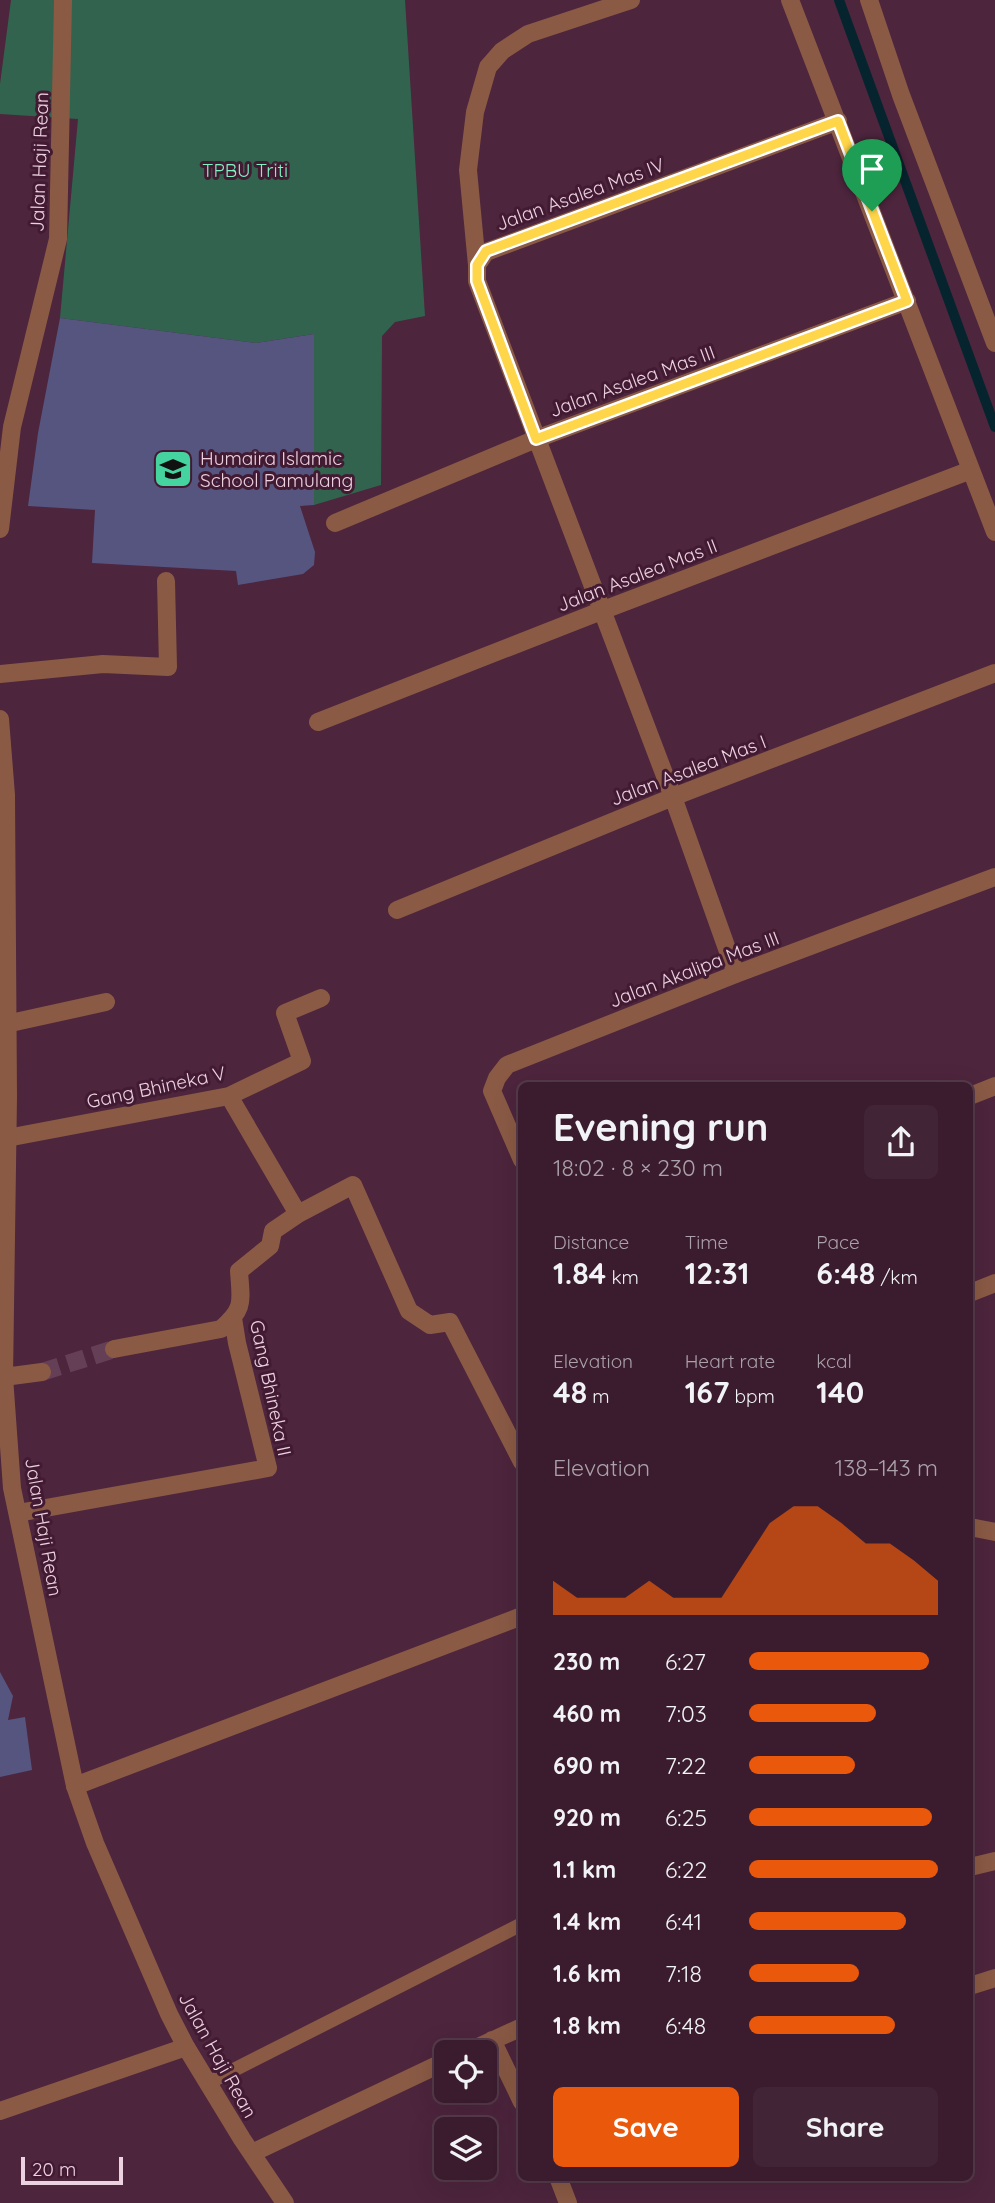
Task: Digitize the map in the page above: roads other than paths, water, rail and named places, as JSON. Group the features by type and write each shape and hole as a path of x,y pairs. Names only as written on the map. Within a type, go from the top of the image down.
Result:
{"street":[{"name":"Jalan Haji Rean","path":"0,529 12,427 58,239 63,0"},
{"path":"631,0 528,34 502,51 488,67 475,112 468,170 477,281 673,797 736,974"},
{"path":"790,0 995,532"},
{"path":"869,0 901,95 995,343"},
{"name":"Jalan Asalea Mas IV","path":"477,265 486,251 838,121"},
{"name":"Jalan Asalea Mas III","path":"335,523 536,439 907,301"},
{"name":"Jalan Asalea Mas II","path":"318,722 971,470"},
{"path":"0,674 103,664 168,667 166,581"},
{"name":"Jalan Asalea Mas I","path":"397,910 673,797 995,674"},
{"name":"Jalan Haji Rean","path":"0,719 7,1138 4,1377 11,1506 75,1786 95,1843 186,2047 285,2203"},
{"name":"Jalan Akalipa Mas III","path":"518,1151 492,1091 496,1078 507,1065 736,974 995,877"},
{"name":"Gang Bhineka V","path":"7,1138 229,1096 302,1061 285,1013 321,998"},
{"path":"6,1024 106,1002"},
{"path":"973,1095 995,1086"},
{"path":"229,1096 298,1214"},
{"name":"Gang Bhineka II","path":"11,1506 268,1468 233,1318 241,1306 239,1271 270,1246 273,1231 298,1214 353,1185 409,1311 430,1325 450,1322 518,1454"},
{"path":"973,1292 995,1283"},
{"path":"114,1349 221,1329 233,1318"},
{"path":"4,1377 42,1372"},
{"path":"973,1528 995,1532"},
{"path":"75,1786 518,1617"},
{"path":"973,1866 995,1861"},
{"path":"973,1985 995,1978"},
{"path":"492,2040 518,2028"},
{"path":"0,2110 186,2047"},
{"path":"497,2050 518,2094"},
{"path":"252,2153 434,2067"},
{"path":"565,2181 568,2203"}],"lane":[{"path":"208,2083 518,1926"}],"waterway":[{"path":"839,0 995,427"}],"tunnel":[{"path":"42,1372 114,1349"}],"place":[{"name":"Humaira Islamic School Pamulang","path":"173,469"}],"park label":[{"name":"TPBU Triti","path":"245,170"}]}
